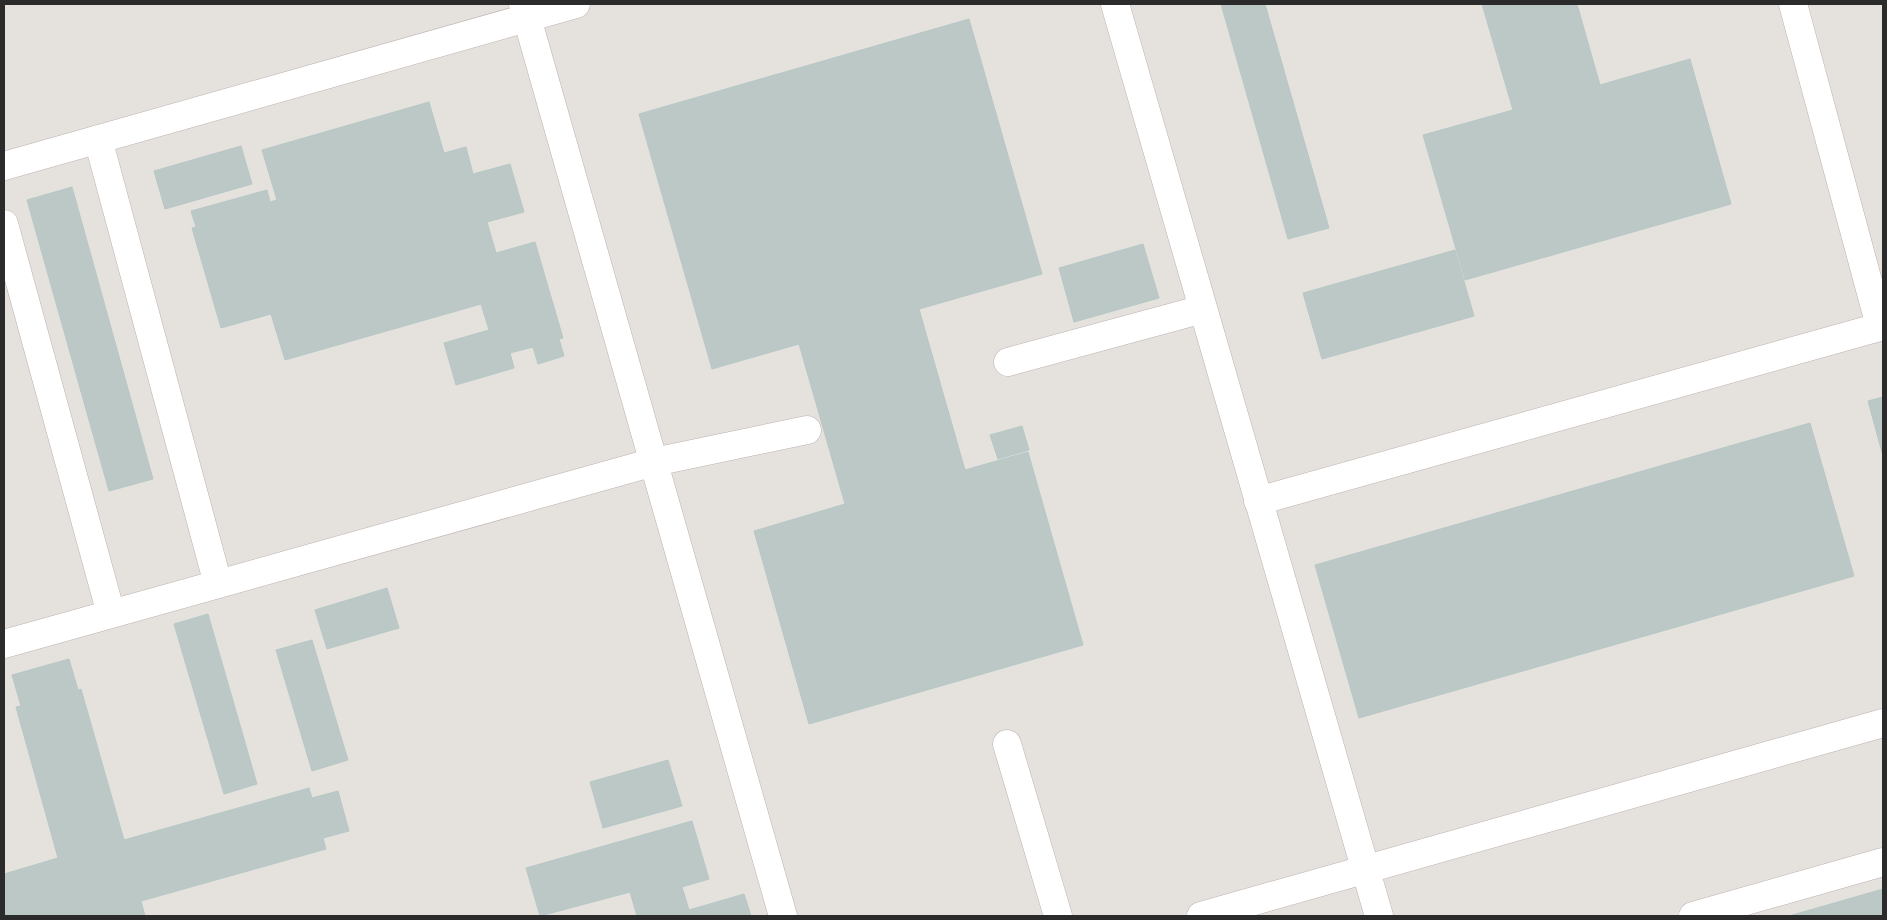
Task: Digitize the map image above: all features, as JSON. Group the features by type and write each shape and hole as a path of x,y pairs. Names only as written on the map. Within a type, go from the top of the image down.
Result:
{"lane":[{"path":"4,166 525,10 576,4"},
{"path":"1115,4 1379,916"},
{"path":"1258,501 1882,326 1793,4"},
{"path":"525,10 783,916"},
{"path":"98,139 218,584"},
{"path":"4,224 111,614"},
{"path":"1008,362 1203,309"},
{"path":"4,644 654,462 808,430"},
{"path":"1200,916 1883,723"},
{"path":"1007,744 1058,916"},
{"path":"1693,916 1883,862"}],"shaded area":[{"path":"4,4 1883,4 1883,916 4,916"}],"building":[{"path":"1221,4 1265,4 1329,228 1288,239"},
{"path":"1482,4 1577,4 1600,85 1690,59 1731,204 1465,280 1423,135 1513,110"},
{"path":"969,19 1042,274 919,309 965,470 1028,452 1083,645 809,724 754,531 845,504 799,344 712,369 639,114"},
{"path":"429,102 444,153 466,147 473,174 510,164 524,212 487,222 496,253 535,242 563,338 559,339 564,356 538,364 533,347 510,353 514,368 456,385 444,343 489,330 481,304 285,360 271,314 221,328 192,228 196,227 191,211 267,190 270,202 277,200 262,150"},
{"path":"241,146 252,184 165,209 154,171"},
{"path":"72,187 153,479 109,491 27,200"},
{"path":"1143,244 1159,298 1074,322 1059,268"},
{"path":"1455,250 1474,316 1322,359 1303,293"},
{"path":"1883,397 1883,456 1868,401"},
{"path":"1810,423 1854,576 1359,718 1315,565"},
{"path":"1022,426 1029,450 998,459 990,435"},
{"path":"387,588 399,628 327,649 315,610"},
{"path":"208,614 257,784 224,794 174,624"},
{"path":"312,640 348,760 312,771 276,650"},
{"path":"69,659 78,690 81,689 124,840 309,788 312,798 338,791 349,831 323,838 326,849 141,901 145,916 4,916 4,874 58,858 16,707 21,706 12,675"},
{"path":"668,760 682,806 603,828 590,782"},
{"path":"692,821 709,879 682,887 689,910 744,894 751,916 637,916 630,892 540,916 526,868"},
{"path":"1883,889 1883,916 1789,916"}]}
